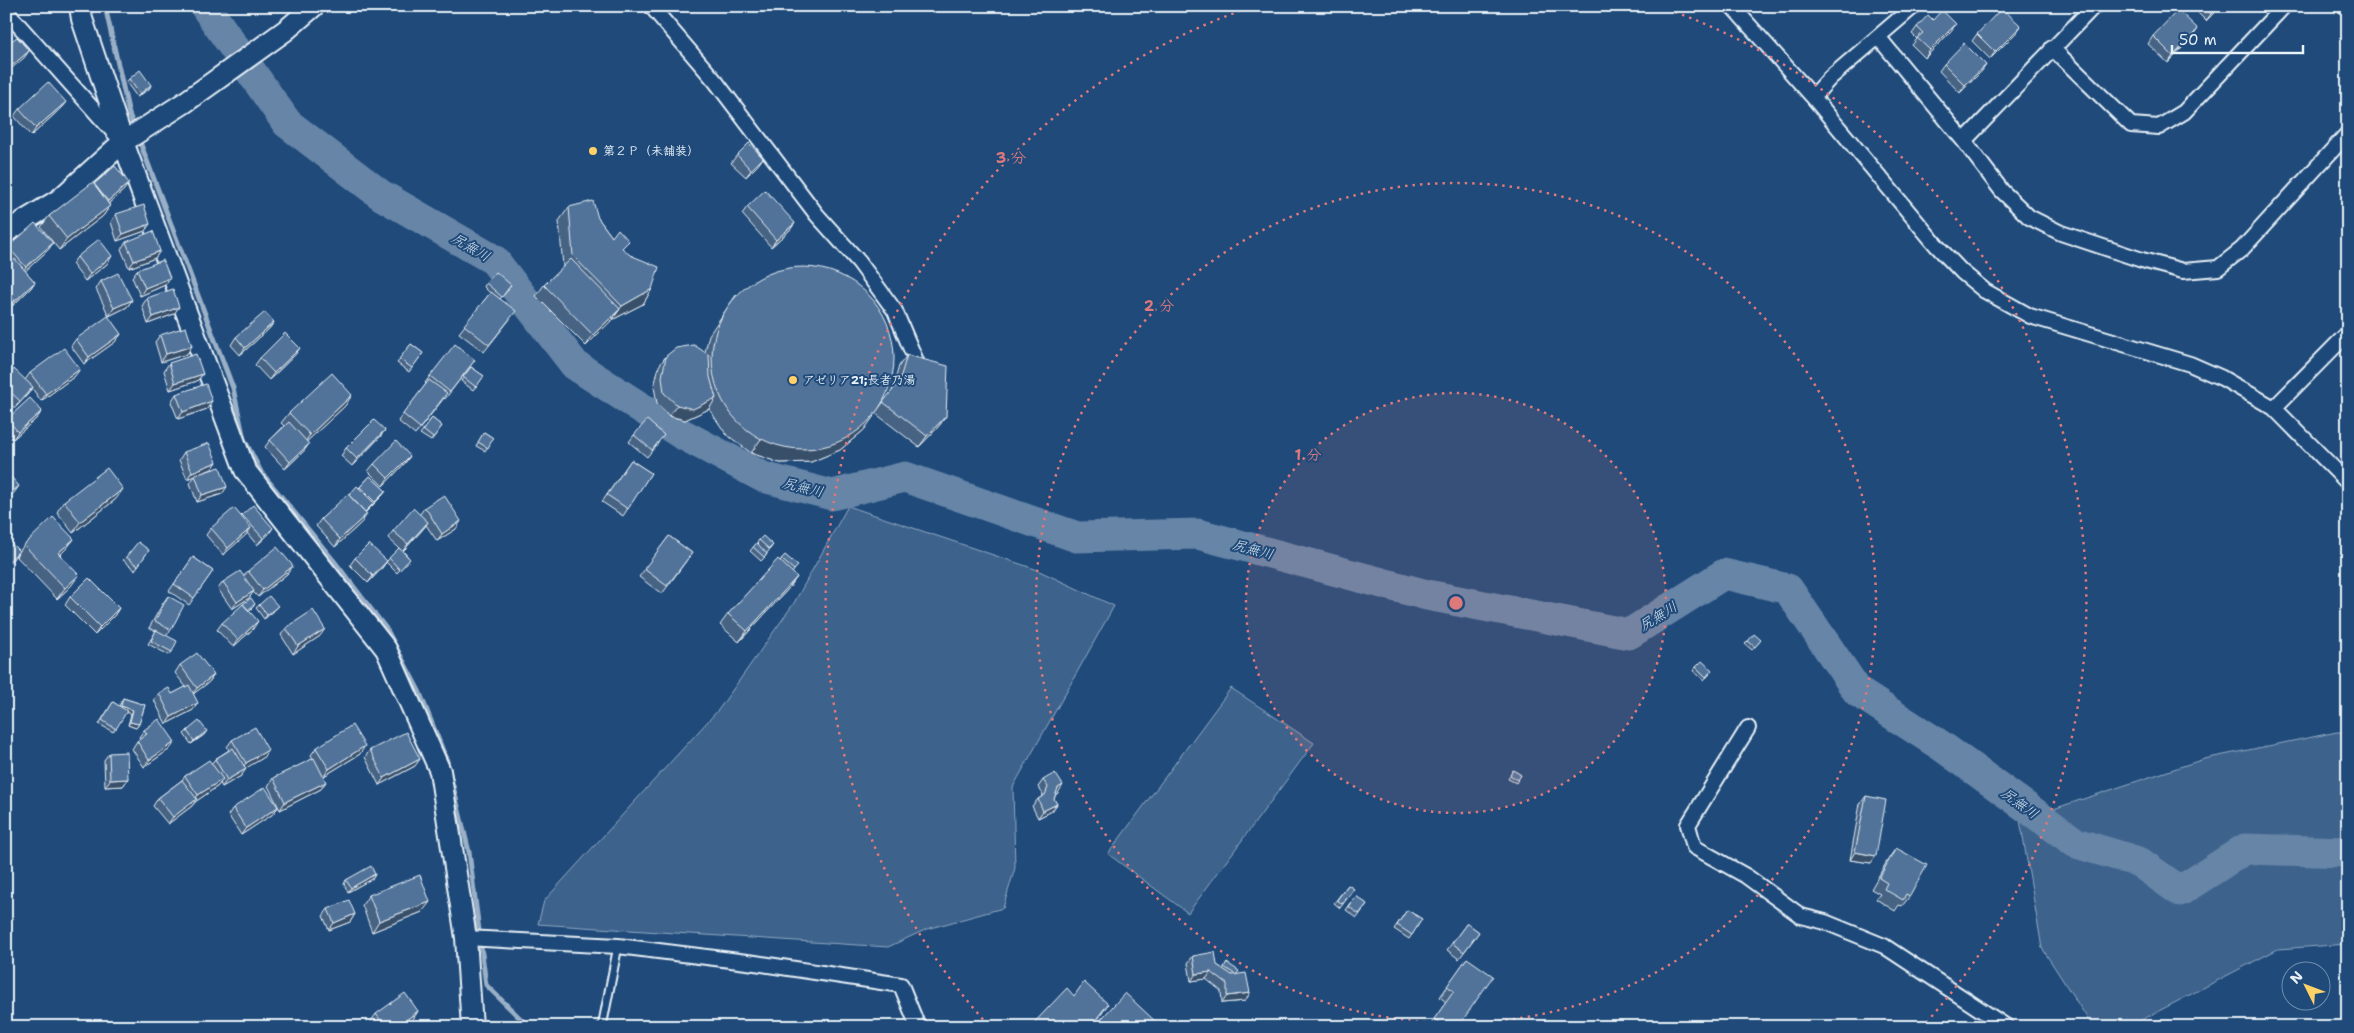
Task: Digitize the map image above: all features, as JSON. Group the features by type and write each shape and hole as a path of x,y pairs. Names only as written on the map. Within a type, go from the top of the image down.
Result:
{"street":[{"path":"80,6 82,20 123,142 245,470 386,649 440,771 466,938 472,1027"},
{"path":"6,232 60,200 123,142 184,103 286,30 314,6"},
{"path":"651,6 716,82 817,215 859,262 895,311 916,361"},
{"path":"1732,6 1813,97 1937,246 1962,272 1985,291 2030,316 2190,364 2222,378 2274,408 2348,483"},
{"path":"1813,97 1830,78 1879,38 1914,6"},
{"path":"1964,141 2094,6"},
{"path":"2052,48 2132,125 2159,127 2184,112 2284,6"},
{"path":"6,11 123,142"},
{"path":"1879,38 1964,141 2002,191 2029,217 2061,233 2142,260 2183,271 2218,268 2242,249 2346,140"},
{"path":"2274,408 2348,333"},
{"path":"1748,728 1688,825 1694,847 1746,876 1801,916 1825,922 1884,946 2007,1027"},
{"path":"466,938 618,946 755,963 901,985 918,1027"}],"lane":[{"path":"602,1027 618,946"}],"shaded area":[{"path":"848,506 1035,569 1114,606 1013,787 1015,868 1003,908 927,929 888,947 538,924 544,901 719,709 794,603"},
{"path":"1231,688 1314,743 1188,913 1108,854"},
{"path":"2337,732 2348,732 2348,944 2278,949 2128,1027 2093,1027 2042,948 2020,820 2204,759"}],"building":[{"path":"2204,6 2218,6 2211,14"},
{"path":"2002,8 2021,26 1995,52 1977,34"},
{"path":"1942,10 1956,24 1930,50 1917,38 1923,33 1917,27 1928,15 1933,20"},
{"path":"2178,10 2198,29 2173,56 2153,36"},
{"path":"17,37 29,51 6,71 6,43"},
{"path":"1964,43 1986,65 1965,85 1944,64"},
{"path":"140,70 151,85 140,94 129,79"},
{"path":"48,82 66,102 36,128 19,109"},
{"path":"749,143 763,158 751,170 737,155"},
{"path":"115,166 129,183 108,201 94,184"},
{"path":"93,182 110,206 67,239 49,216"},
{"path":"765,190 795,223 776,240 747,207"},
{"path":"593,201 598,218 612,237 618,229 629,241 622,248 630,255 659,267 652,289 622,306 573,256 569,207"},
{"path":"144,205 150,224 123,234 116,214"},
{"path":"35,223 53,243 26,267 8,247"},
{"path":"153,231 160,251 134,261 126,242"},
{"path":"99,239 112,256 90,274 77,257"},
{"path":"15,259 35,282 15,301 6,291 6,267"},
{"path":"571,259 620,309 593,335 544,285"},
{"path":"163,260 170,278 145,288 137,270"},
{"name":"アゼリア21;長者乃湯","path":"803,267 821,269 838,274 861,288 873,300 887,323 892,340 894,358 892,376 887,393 873,416 861,428 838,442 821,447 803,449 785,447 768,442 745,428 733,416 719,393 714,376 712,358 714,340 719,323 733,300 745,288 768,274 785,269"},
{"path":"496,272 511,285 502,297 486,283"},
{"path":"118,273 132,300 114,308 101,281"},
{"path":"173,289 179,307 153,317 147,298"},
{"path":"491,292 516,311 489,345 464,325"},
{"path":"265,312 274,322 245,348 236,337"},
{"path":"108,316 121,334 89,357 76,339"},
{"path":"186,327 192,346 166,354 160,335"},
{"path":"285,333 300,348 274,373 260,358"},
{"path":"411,344 423,353 412,368 399,359"},
{"path":"455,344 475,360 450,392 430,376"},
{"path":"694,345 709,355 710,377 716,398 693,409 677,405 664,393 662,377 666,356 676,348"},
{"path":"64,348 80,369 46,394 30,373"},
{"path":"196,354 203,374 175,383 169,363"},
{"path":"907,355 948,366 946,416 927,436 883,402 899,382"},
{"path":"471,367 484,376 476,387 463,377"},
{"path":"14,369 33,387 20,401 6,388 6,378"},
{"path":"332,373 352,395 310,435 289,413"},
{"path":"429,380 447,393 420,428 403,414"},
{"path":"206,384 212,401 183,412 176,394"},
{"path":"30,398 42,411 18,432 7,419"},
{"path":"432,418 442,426 433,438 423,430"},
{"path":"374,420 385,430 357,459 346,448"},
{"path":"647,420 664,435 652,450 634,435"},
{"path":"289,422 309,444 290,462 270,440"},
{"path":"484,432 493,438 488,448 478,442"},
{"path":"396,441 410,456 388,478 374,464"},
{"path":"209,443 217,462 192,472 184,452"},
{"path":"631,460 651,473 628,509 607,495"},
{"path":"220,467 227,487 202,495 195,475"},
{"path":"107,468 123,489 80,522 64,501"},
{"path":"6,471 19,486 6,497"},
{"path":"370,476 386,491 375,502 360,487"},
{"path":"357,486 374,503 365,512 349,495"},
{"path":"348,494 367,514 340,539 321,519"},
{"path":"444,495 461,521 442,534 425,507"},
{"path":"253,505 273,528 263,538 242,515"},
{"path":"234,508 251,528 228,548 211,528"},
{"path":"413,508 428,522 408,544 393,531"},
{"path":"53,517 74,539 58,553 79,575 65,588 24,545"},
{"path":"669,536 692,553 667,586 644,569"},
{"path":"763,536 773,545 769,549 759,540"},
{"path":"6,538 19,551 6,564"},
{"path":"138,542 149,550 138,566 126,557"},
{"path":"757,543 767,554 764,557 753,547"},
{"path":"369,544 387,561 373,576 355,558"},
{"path":"277,547 293,566 263,590 248,571"},
{"path":"399,548 410,559 400,570 389,558"},
{"path":"785,555 798,566 794,570 781,559"},
{"path":"193,557 213,571 194,598 174,584"},
{"path":"778,559 797,577 747,631 728,614"},
{"path":"240,571 254,591 237,602 223,582"},
{"path":"89,578 119,608 100,627 70,597"},
{"path":"168,596 184,605 171,630 155,621"},
{"path":"269,596 278,606 267,615 259,605"},
{"path":"251,598 255,604 248,610 243,604"},
{"path":"243,604 258,621 238,640 222,623"},
{"path":"313,610 325,629 298,646 286,628"},
{"path":"156,630 177,641 172,652 151,641"},
{"path":"1754,634 1761,640 1755,647 1748,641"},
{"path":"197,653 214,675 197,688 180,665"},
{"path":"1702,661 1712,670 1706,677 1696,667"},
{"path":"189,685 198,703 171,717 159,693 169,688 172,694"},
{"path":"123,698 145,705 139,724 130,722 133,710 121,706"},
{"path":"113,702 127,711 116,729 102,720"},
{"path":"159,719 175,742 149,760 137,741 147,734 144,730"},
{"path":"199,721 207,731 194,741 187,731"},
{"path":"352,725 365,746 329,769 316,748"},
{"path":"255,727 268,750 246,763 232,740"},
{"path":"406,732 420,759 384,778 370,750"},
{"path":"233,748 246,769 227,780 215,759"},
{"path":"127,752 128,779 110,780 109,753"},
{"path":"314,758 326,782 285,802 273,778"},
{"path":"209,760 223,779 198,795 185,776"},
{"path":"1513,770 1521,775 1518,780 1510,775"},
{"path":"1055,773 1063,785 1058,788 1054,799 1057,804 1043,811 1038,799 1045,795 1048,787 1043,780"},
{"path":"182,780 197,799 173,817 158,798"},
{"path":"265,787 278,807 246,828 233,808"},
{"path":"1866,796 1886,800 1876,856 1855,852"},
{"path":"1896,848 1927,865 1910,896 1906,894 1903,900 1884,889 1887,883 1879,878"},
{"path":"371,866 375,874 351,888 346,880"},
{"path":"420,875 430,902 379,921 369,895"},
{"path":"1348,885 1354,889 1342,904 1337,900"},
{"path":"1356,896 1367,904 1359,914 1349,907"},
{"path":"349,900 355,914 334,923 328,909"},
{"path":"1407,910 1422,919 1412,935 1397,925"},
{"path":"1467,923 1479,932 1464,952 1452,943"},
{"path":"1215,952 1217,965 1232,975 1246,973 1250,993 1227,996 1227,984 1211,972 1196,974 1193,956"},
{"path":"1467,958 1493,976 1458,1027 1445,1027 1434,1019 1454,991 1447,986"},
{"path":"1227,963 1239,971 1236,975 1224,967"},
{"path":"1084,982 1108,1004 1090,1027 1030,1027 1067,988 1074,996"},
{"path":"405,993 418,1011 397,1027 385,1027 376,1014"},
{"path":"1125,993 1156,1022 1152,1027 1094,1027"},
{"path":"519,1020 523,1027 506,1027"}],"waterway":[{"path":"105,6 129,114 135,129"},
{"name":"尻無川","path":"205,6 287,123 381,195 494,260 575,365 680,433 763,477 832,495 905,477 1077,537 1198,534 1427,595 1629,634 1724,574 1788,589 1858,692 1940,745 2076,843 2139,862 2180,891 2245,849 2348,852"},
{"path":"138,137 233,388 244,439 261,472 334,561 387,630 419,691 447,761 469,852 486,985 529,1027"}],"place":[{"name":"第２Ｐ（未舗装）","path":"593,151"},
{"name":"アゼリア21;長者乃湯","path":"793,380"}]}
